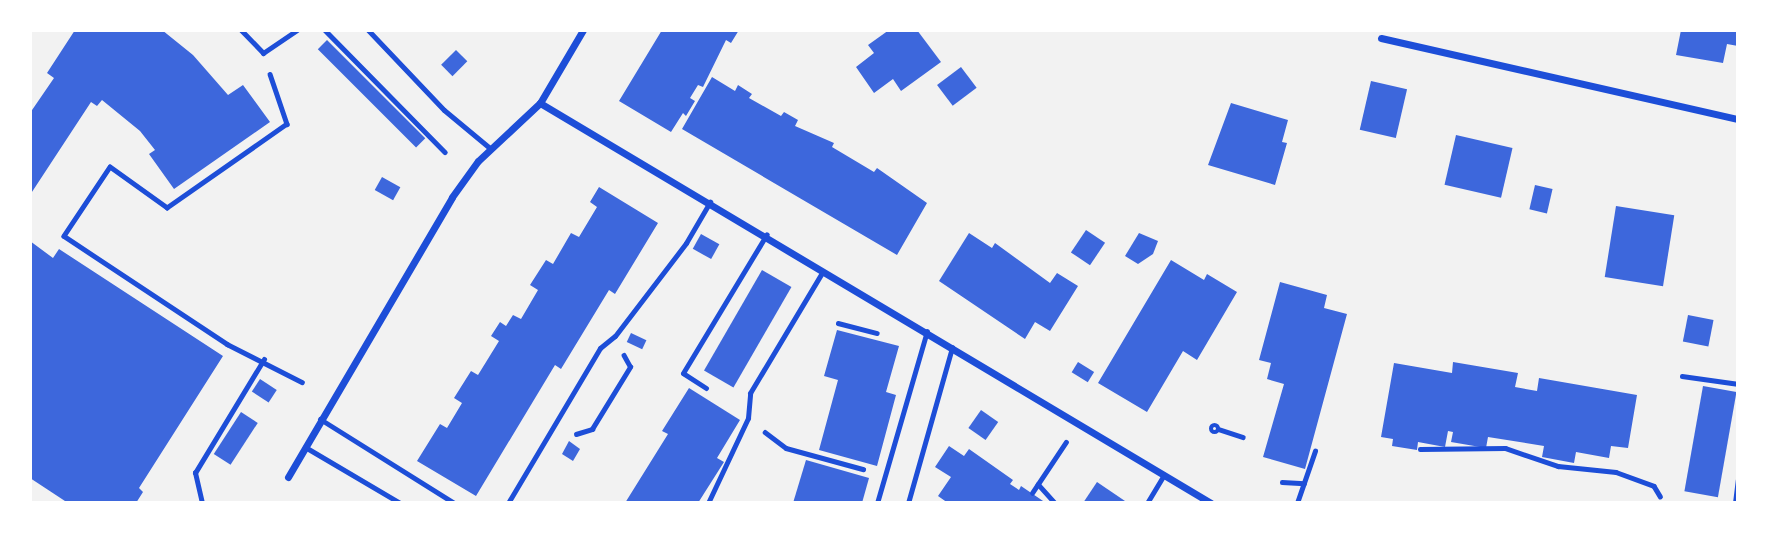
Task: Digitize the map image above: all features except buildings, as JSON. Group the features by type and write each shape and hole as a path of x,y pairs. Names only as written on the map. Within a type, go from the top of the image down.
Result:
{"street":[{"path":"288,477 453,197 491,149 540,103 583,30"},
{"path":"1381,38 1738,119"},
{"path":"540,103 767,234 1211,503"}],"lane":[{"path":"241,30 263,53 297,30"},
{"path":"368,30 444,110 491,149"},
{"path":"508,503 554,422 609,341 686,243 710,201"},
{"path":"706,388 682,373 767,234"},
{"path":"708,503 748,418 750,393 824,269"},
{"path":"877,503 927,331"},
{"path":"908,503 952,347"},
{"path":"320,419 454,503"},
{"path":"305,447 400,503"},
{"path":"1147,503 1164,475"}],"path":[{"path":"325,30 445,152"},
{"path":"263,53 288,124 167,208 110,167 64,236 227,344 264,359 302,382"},
{"path":"838,323 882,335"},
{"path":"554,422 578,435 592,429 630,367 609,341"},
{"path":"202,503 195,473 264,359"},
{"path":"1682,376 1738,384"},
{"path":"748,418 786,448 885,475"},
{"path":"1032,493 1079,423"},
{"path":"1218,429 1243,437"},
{"path":"1420,449 1520,451 1558,466 1616,472 1654,486 1660,496"},
{"path":"1297,503 1315,451"},
{"path":"1282,482 1288,479 1304,483"},
{"path":"1735,503 1738,480"},
{"path":"1038,484 1055,503"}]}
